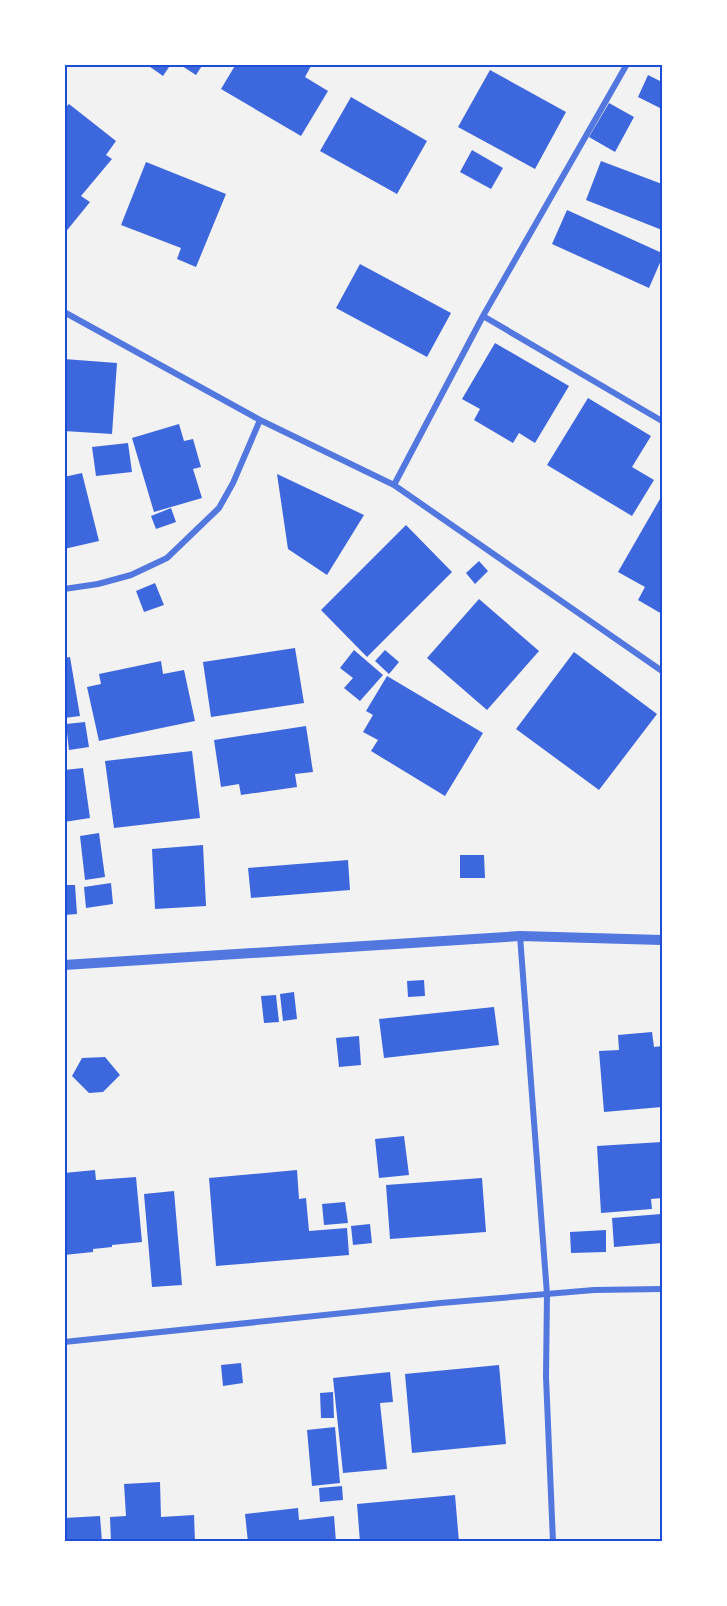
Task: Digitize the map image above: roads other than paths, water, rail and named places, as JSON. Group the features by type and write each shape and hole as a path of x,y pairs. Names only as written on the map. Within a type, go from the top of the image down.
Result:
{"street":[{"path":"394,485 483,316 627,64"},
{"path":"64,312 260,420 394,485 663,671"},
{"path":"483,316 663,421"},
{"path":"64,589 98,584 131,575 167,558 219,508 233,483 260,420"},
{"path":"520,936 547,1294 546,1377 553,1542"},
{"path":"64,965 520,936 663,940"},
{"path":"64,1342 441,1303 594,1290 663,1289"}]}
